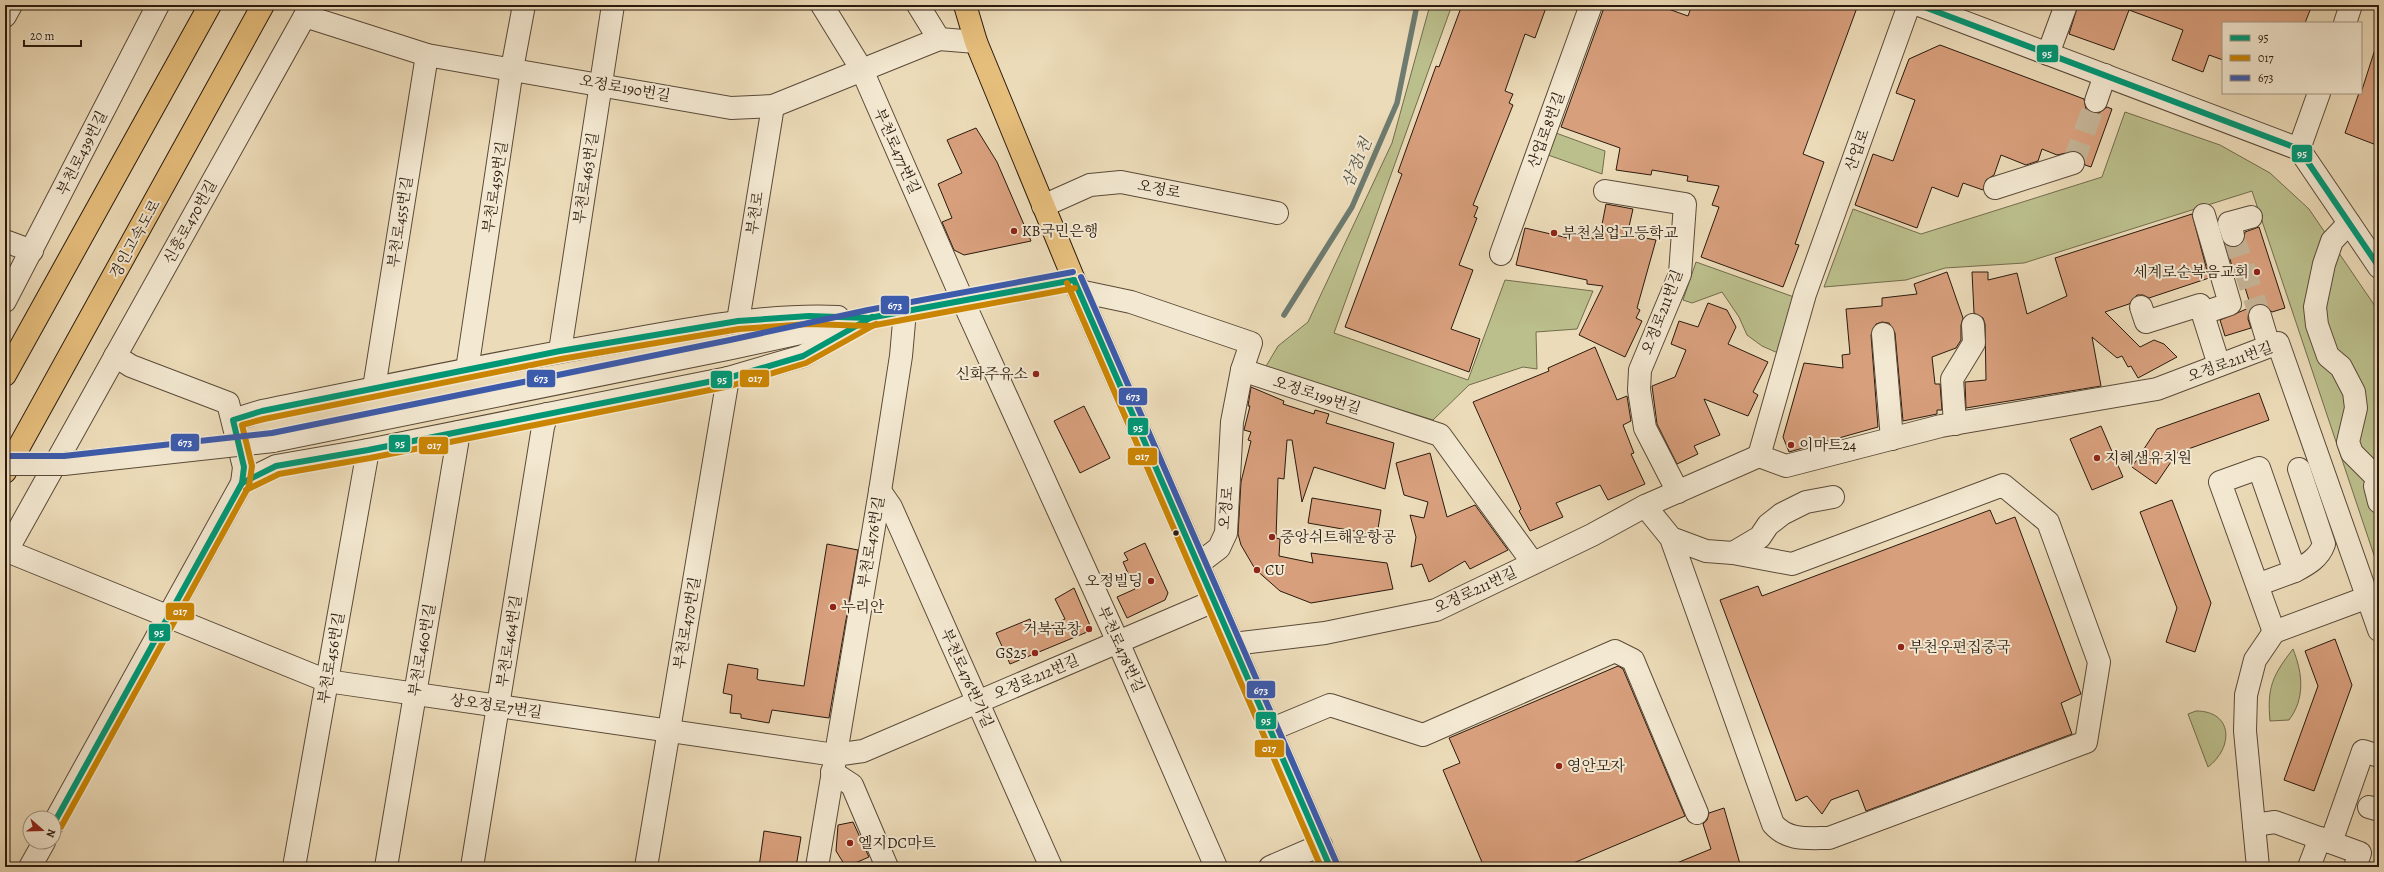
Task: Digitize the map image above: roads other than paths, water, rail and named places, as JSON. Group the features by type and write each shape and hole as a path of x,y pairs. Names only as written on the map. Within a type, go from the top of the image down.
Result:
{"main road":[{"path":"5,375 209,5"},
{"name":"경인고속도로","path":"5,472 244,42 263,5"},
{"path":"244,42 267,5"},
{"path":"965,5 976,42 1076,285 1330,867"}],"street":[{"path":"5,16 11,5"},
{"name":"부천로439번길","path":"5,301 158,5"},
{"name":"부천로459번길","path":"467,370 512,69 524,5"},
{"name":"부천로463번길","path":"560,351 613,5"},
{"name":"부천로477번길","path":"822,5 862,70 963,302"},
{"path":"918,5 939,39 976,42"},
{"name":"산업로8번길","path":"1501,254 1591,5"},
{"name":"산업로","path":"1759,456 1805,294 1909,5"},
{"path":"1919,5 2299,148 2379,267"},
{"path":"2048,54 2066,5"},
{"path":"2345,22 2351,5"},
{"name":"오정로190번길","path":"308,11 427,55 601,84 731,108 773,106 939,39"},
{"name":"신흥로470번길","path":"6,552 308,11"},
{"name":"부천로455번길","path":"374,388 427,55"},
{"path":"2096,101 2105,75"},
{"path":"2299,148 2319,94"},
{"name":"부천로","path":"738,321 773,106"},
{"path":"1995,188 2073,162"},
{"name":"오정로","path":"1043,206 1090,185 1121,182 1277,213"},
{"name":"오정로211번길","path":"1605,191 1685,204 1680,274 1640,370 1639,390 1645,428 1678,492"},
{"path":"2203,313 2230,304 2204,215"},
{"path":"2233,235 2229,223 2251,216"},
{"path":"2349,223 2332,241 2326,258 2315,307 2317,325 2328,356 2341,367 2354,392 2356,408 2348,442 2352,453 2378,477 2375,494 2379,502"},
{"path":"5,241 32,251"},
{"path":"5,464 64,464 273,441 905,311 1076,285 1251,343 1242,370"},
{"name":"부천로478번길","path":"963,302 1118,642 1216,867"},
{"path":"2141,307 2146,322 2200,305 2219,365"},
{"name":"부천로476번길","path":"817,867 880,491 901,356 905,311"},
{"path":"115,356 131,366 230,411 262,411 560,351 738,321 809,316 869,318"},
{"path":"2260,316 2269,346"},
{"path":"242,483 276,466 368,450 728,378 803,356 869,318"},
{"path":"1955,424 1952,379 1974,343 1973,326"},
{"path":"1883,334 1892,439"},
{"name":"오정로211번길","path":"1233,644 1325,633 1436,610 1645,506 1759,456 1786,466 1955,424 2157,389 2278,343 2373,595 2379,630"},
{"name":"오정로","path":"1198,564 1219,548 1226,533 1232,422 1242,370"},
{"name":"오정로199번길","path":"1242,370 1440,435 1533,563"},
{"name":"부천로470번길","path":"646,867 728,378"},
{"path":"61,810 242,483 244,468 230,411"},
{"name":"부천로464번길","path":"472,867 543,427 547,414"},
{"name":"부천로460번길","path":"386,867 459,432"},
{"name":"부천로456번길","path":"294,867 368,450"},
{"path":"2274,632 2220,482 2259,468 2295,571"},
{"path":"2257,585 2295,571 2314,560 2321,552 2324,544 2299,469"},
{"path":"1645,506 1671,538 1773,824 1787,835 1797,838 1829,838 2086,742 2099,662 2048,522 2003,485 1792,564 1733,553 1706,551 1671,538"},
{"name":"부천로476번가길","path":"880,491 891,507 1051,867"},
{"path":"1733,553 1760,537 1768,525 1782,514 1806,502 1833,497"},
{"name":"상오정로7번길","path":"6,552 146,609 169,616 327,681 668,731 834,763"},
{"path":"2258,867 2245,731 2246,695 2255,660 2274,632 2373,595"},
{"name":"오정로212번길","path":"834,763 1214,601"},
{"path":"1270,730 1330,705 1423,734 1615,651 1633,660 1697,813"},
{"path":"2309,867 2325,840 2363,751 2379,756"},
{"path":"834,763 852,785 887,867"},
{"path":"2254,825 2276,822 2360,853 2355,867"},
{"path":"1270,867 1321,845"},
{"path":"30,867 40,850"}],"waterway":[{"name":"삼정1천","path":"1284,315 1352,207 1397,103 1417,5"}],"tunnel":[{"path":"2073,163 2096,101"},
{"path":"2233,235 2260,316"}],"place":[{"name":"KB국민은행","path":"1014,231"},
{"name":"부천실업고등학교","path":"1554,233"},
{"name":"세계로순복음교회","path":"2257,272"},
{"name":"신화주유소","path":"1036,374"},
{"name":"이마트24","path":"1791,445"},
{"name":"지혜샘유치원","path":"2097,458"},
{"name":"중앙쉬트해운항공","path":"1272,537"},
{"name":"CU","path":"1257,570"},
{"name":"오정빌딩","path":"1151,581"},
{"name":"누리안","path":"833,607"},
{"name":"거북곱창","path":"1089,629"},
{"name":"부천우편집중국","path":"1901,647"},
{"name":"GS25","path":"1035,653"},
{"name":"영안모자","path":"1559,766"},
{"name":"엘지DC마트","path":"850,843"}]}
